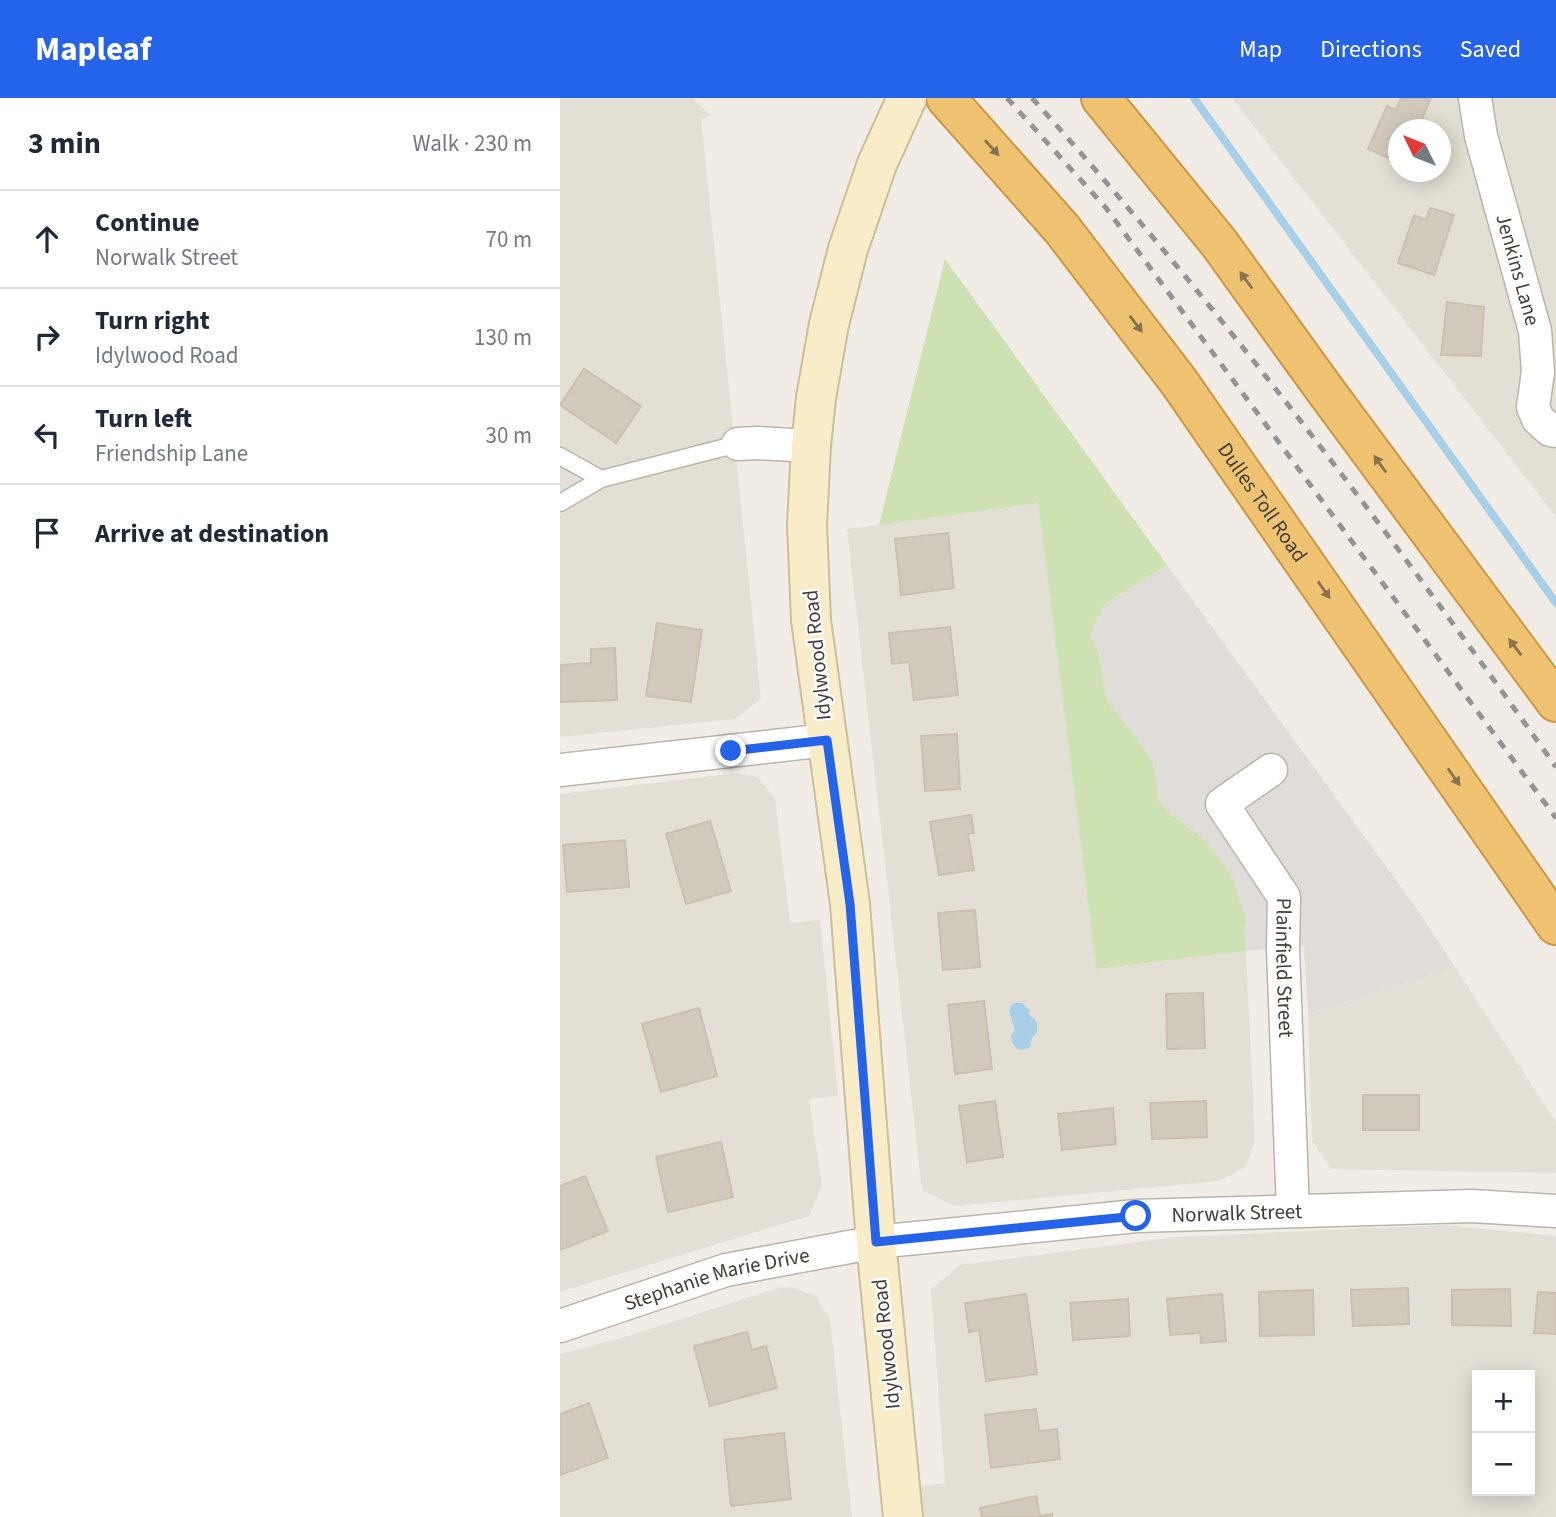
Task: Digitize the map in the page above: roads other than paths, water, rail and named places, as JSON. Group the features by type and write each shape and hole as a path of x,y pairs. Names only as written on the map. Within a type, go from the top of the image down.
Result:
{"highway":[{"name":"Dulles Toll Road","path":"946,98 1062,229 1179,382 1556,925"},
{"path":"1101,98 1219,243 1556,702"}],"main road":[{"name":"Idylwood Road","path":"903,1517 876,1242 850,904 811,621 807,524 816,397 829,324 848,249 877,164 907,98"}],"street":[{"name":"Jenkins Lane","path":"1475,98 1481,136 1535,331 1538,372 1533,407 1538,419 1550,430 1556,431"},
{"path":"738,444 811,446"},
{"path":"560,770 827,740"},
{"name":"Plainfield Street","path":"1271,769 1222,804 1284,897 1283,950 1293,1210"},
{"name":"Norwalk Street","path":"876,1242 1136,1216 1471,1206 1556,1212"},
{"name":"Stephanie Marie Drive","path":"560,1326 726,1270 876,1242"}],"lane":[{"path":"560,503 601,479 738,444"},
{"path":"560,456 601,479"}],"water":[{"path":"1013,1003 1022,1003 1037,1022 1037,1033 1032,1038 1030,1047 1024,1050 1017,1049 1012,1042 1011,1036 1015,1031 1009,1010"}],"waterway":[{"path":"1194,98 1556,603"}],"railway":[{"path":"1007,98 1106,208 1556,818"},
{"path":"1032,98 1171,259 1304,425 1432,595 1556,767"}]}
